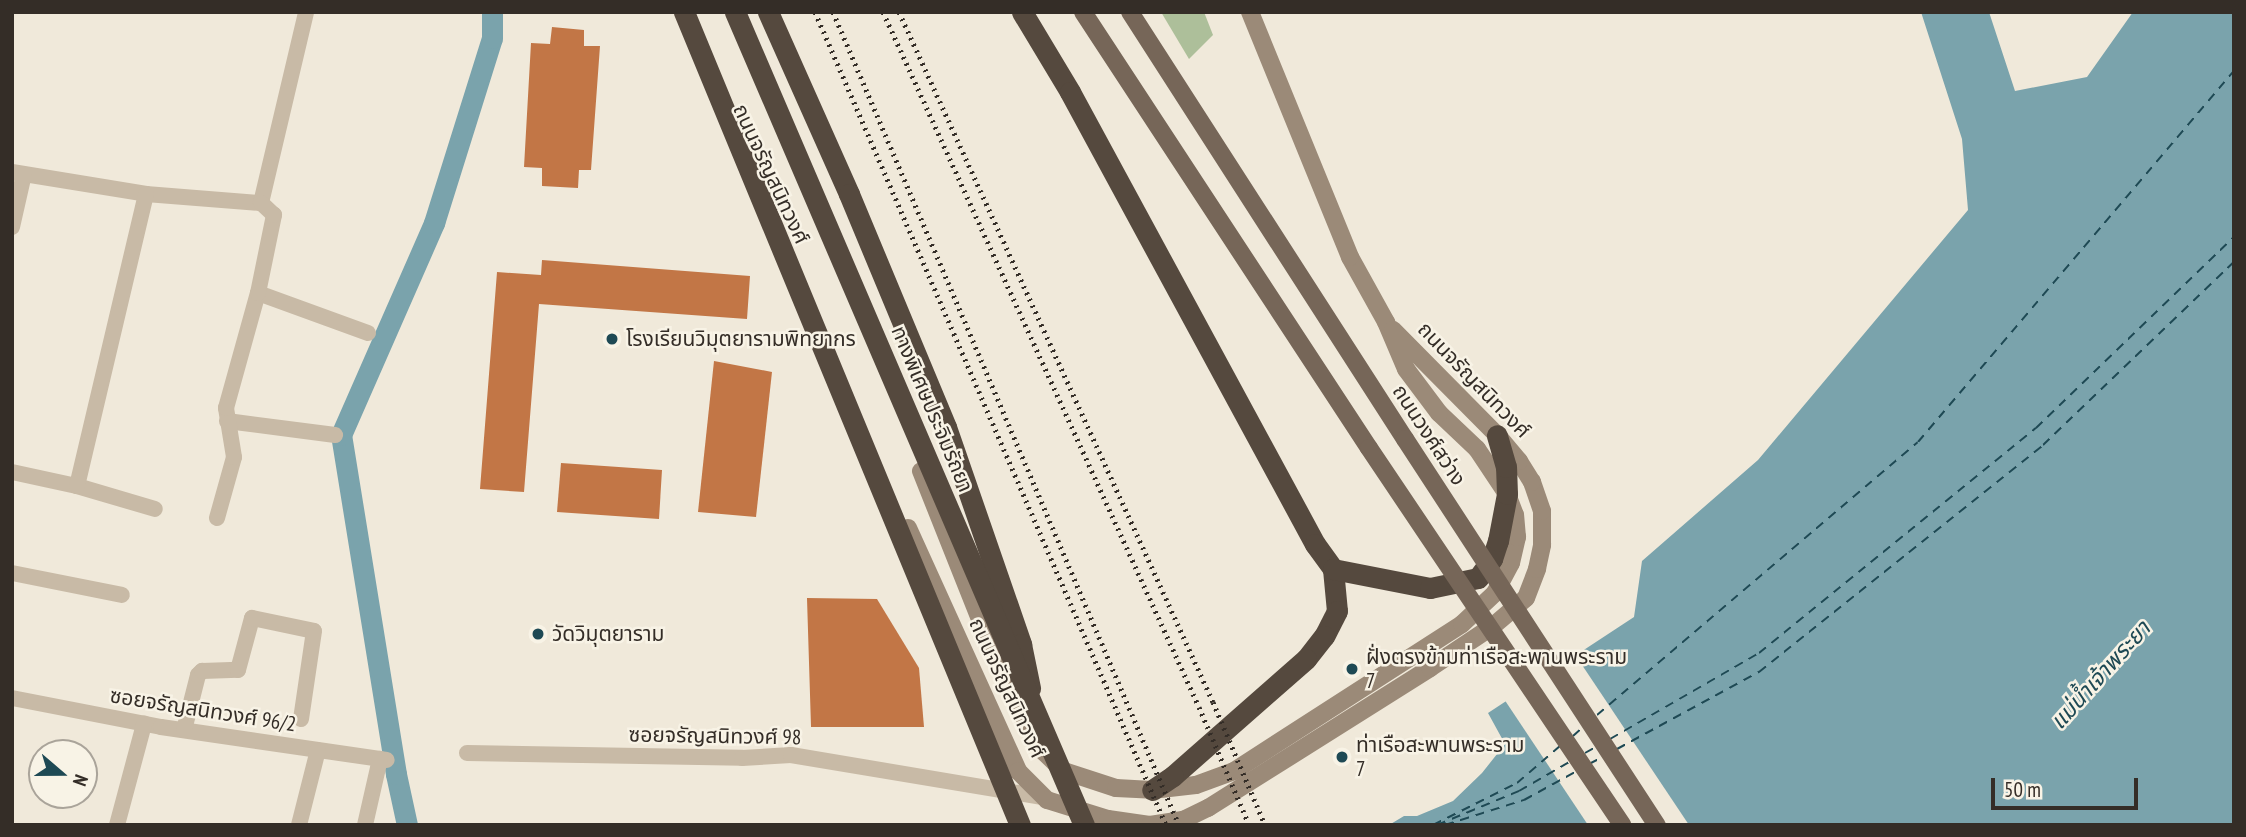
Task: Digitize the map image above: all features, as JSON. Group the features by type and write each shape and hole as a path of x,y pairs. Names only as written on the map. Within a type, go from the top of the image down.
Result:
{"highway":[{"path":"684,12 1020,825"},
{"name":"ทางพิเศษประจิมรัถยา","path":"735,12 1084,825"},
{"path":"1022,12 1070,92 1315,544 1333,569 1337,611 1324,636 1306,659 1173,776 1152,790"},
{"path":"771,22 849,194 946,427 1021,644 1034,709"},
{"path":"1333,569 1430,588 1478,578 1492,559 1507,494 1506,467 1497,435"}],"main road":[{"name":"ถนนจรัญสนิทวงศ์","path":"676,12 753,199 814,310 887,485 1018,771 1044,797 1108,819 1150,825 1183,820 1208,808 1328,733 1506,616 1526,598 1537,569 1542,545 1542,511 1519,461 1386,322"},
{"name":"ถนนจรัญสนิทวงศ์","path":"743,12 811,171 856,307 991,647 1021,712 1044,752 1064,771 1116,788 1152,790 1196,785 1234,771 1462,624 1495,593 1511,563 1517,537 1515,515 1507,494 1477,449 1438,413 1406,369 1386,322 1350,257 1250,12"},
{"path":"1083,12 1369,448 1622,825"},
{"name":"ถนนวงศ์สว่าง","path":"1130,12 1657,825"}],"street":[{"path":"261,203 306,12"},
{"path":"12,227 18,173 146,194 261,203 274,215 258,293 226,408 234,441 234,457 217,518"},
{"path":"77,486 146,194"},
{"path":"258,293 368,334"},
{"path":"227,421 335,435"},
{"path":"12,472 77,486 155,509"},
{"path":"12,573 122,595"},
{"path":"184,730 198,675 202,671 238,670 252,618 314,631 301,719"},
{"name":"ซอยจรัญสนิทวงศ์ 96/2","path":"12,698 184,730 384,760 365,825"},
{"path":"117,825 144,723"},
{"path":"299,825 318,750"},
{"name":"ซอยจรัญสนิทวงศ์ 98","path":"467,753 742,758 790,755 1044,797"}],"green space":[{"path":"1161,12 1204,12 1213,35 1189,59"}],"water":[{"name":"แม่น้ำเจ้าพระยา","path":"1921,12 1989,12 2015,91 2087,77 2133,12 2234,12 2234,825 1389,825 1404,816 1417,816 1453,801 1482,773 1505,744 1488,713 1634,617 1642,561 1758,460 1968,210 1962,139"}],"pier":[{"path":"1574,653 1689,825 1588,825 1504,699"}],"building":[{"path":"552,27 584,30 584,46 600,46 591,170 579,170 578,188 542,186 542,168 524,167 531,43 550,44"},
{"path":"542,260 750,276 747,319 539,304 524,492 480,489 497,272 541,275"},
{"path":"714,361 772,372 756,517 698,512"},
{"path":"561,463 662,470 659,519 557,512"},
{"path":"807,598 877,599 919,668 924,727 811,727"}],"waterway":[{"path":"407,825 396,774 341,435 434,223 492,38 492,12"}],"ferry route":[{"path":"1597,715 1918,442 2234,71"},
{"path":"1610,739 1759,653 2036,428 2234,237"},
{"path":"1617,749 1759,672 2043,445 2234,262"},
{"path":"1573,736 1584,726"},
{"path":"1433,825 1517,783 1560,746"},
{"path":"1585,753 1596,747"},
{"path":"1589,764 1603,757"},
{"path":"1437,825 1519,791 1571,761"},
{"path":"1445,825 1524,800 1575,772"}],"railway":[{"path":"815,12 1166,825"},
{"path":"833,12 1179,825"},
{"path":"883,12 1199,707 1249,825"},
{"path":"899,12 1213,702 1265,825"}],"place":[{"name":"โรงเรียนวิมุตยารามพิทยากร","path":"612,339"},
{"name":"วัดวิมุตยาราม","path":"538,634"},
{"name":"ฝั่งตรงข้ามท่าเรือสะพานพระราม 7","path":"1352,669"},
{"name":"ท่าเรือสะพานพระราม 7","path":"1342,757"}]}
